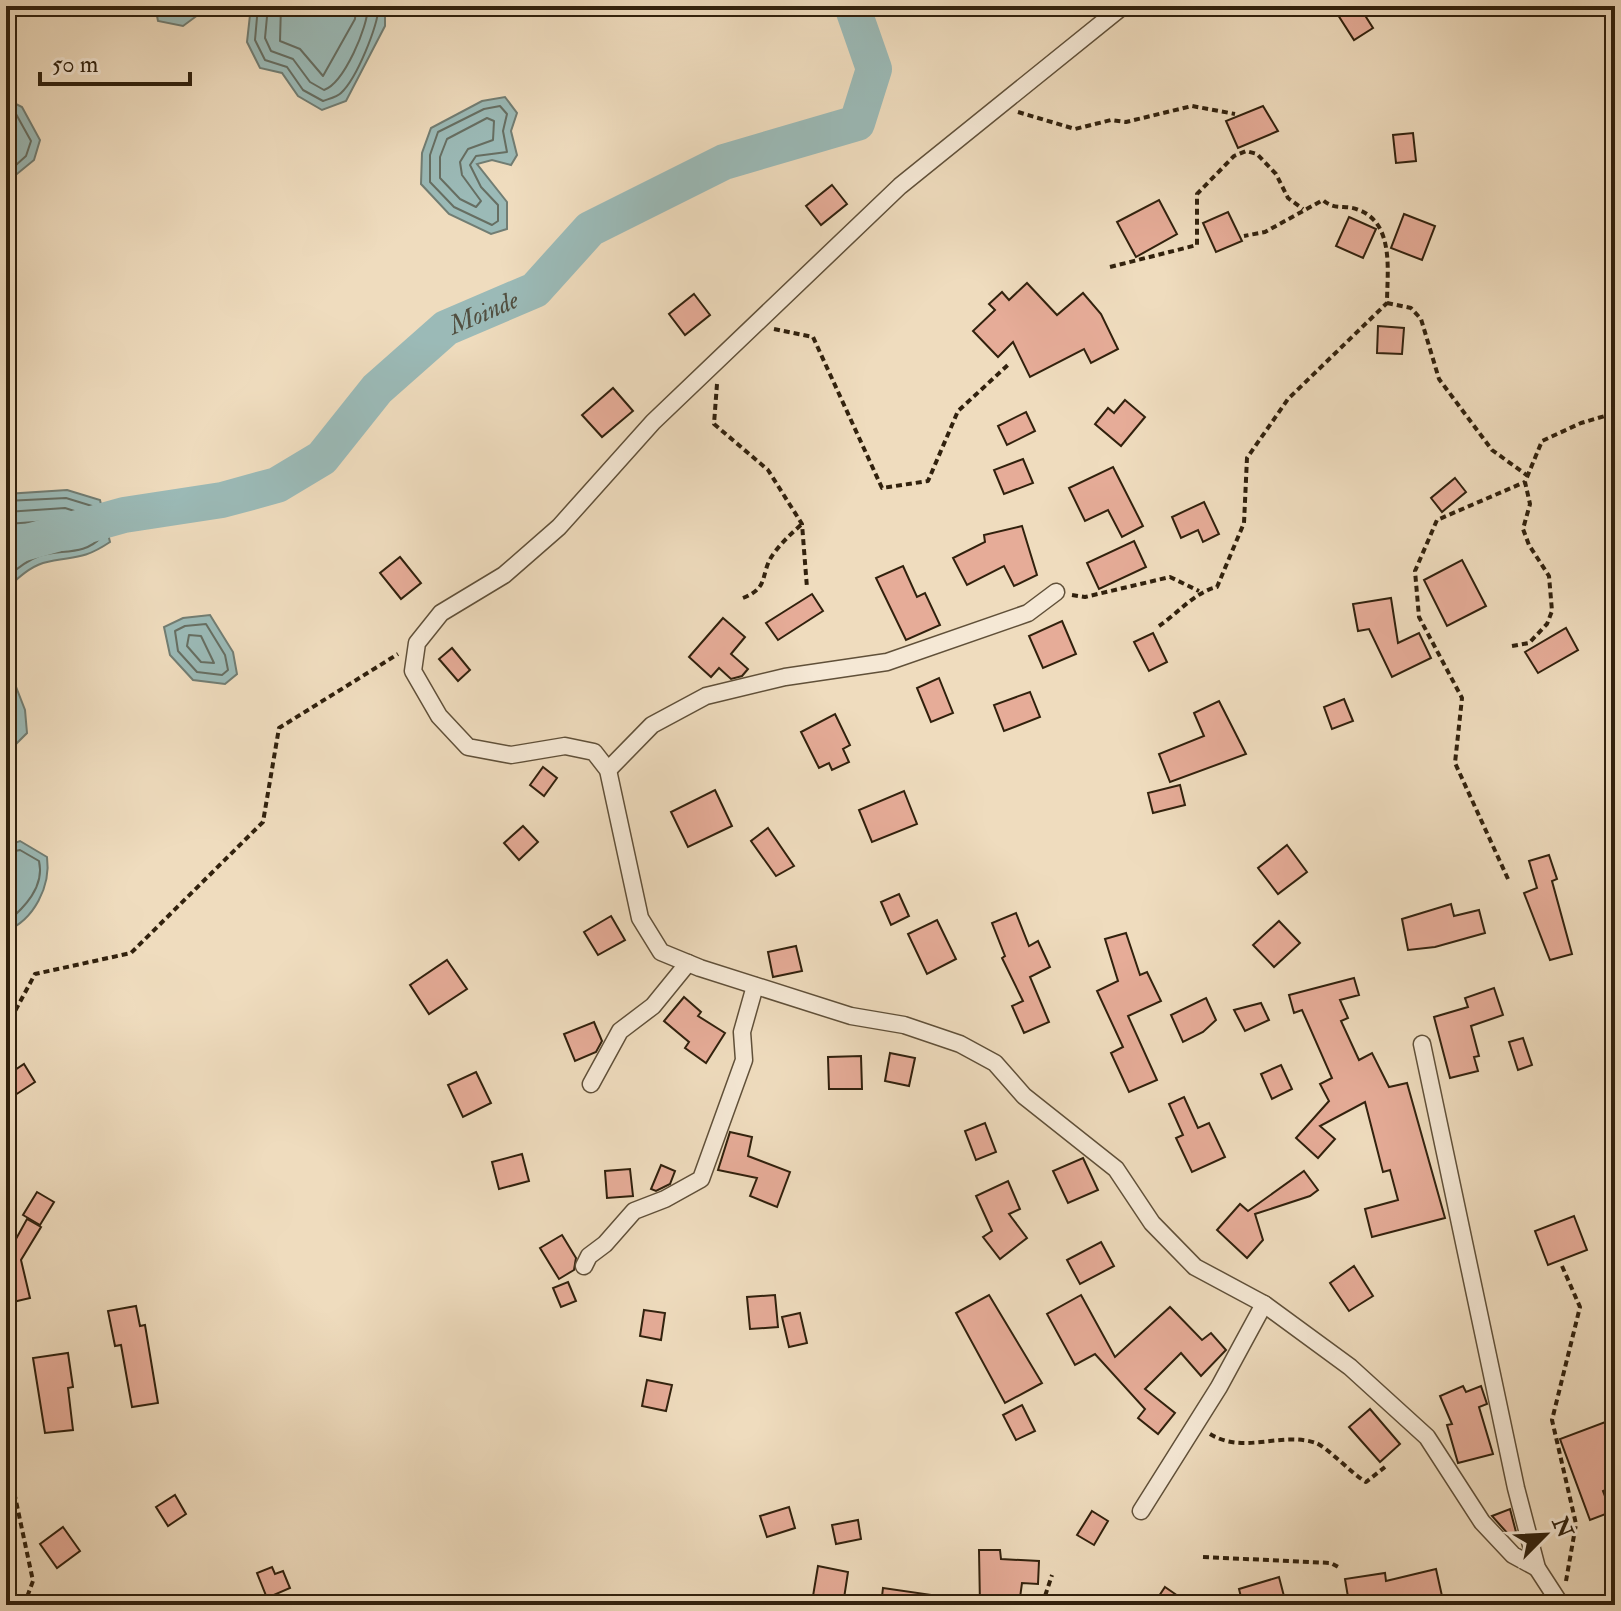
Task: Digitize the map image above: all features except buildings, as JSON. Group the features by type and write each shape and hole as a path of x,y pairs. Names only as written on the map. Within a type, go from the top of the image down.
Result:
{"street":[{"path":"1123,6 900,186 653,422 559,527 504,575 441,613 417,643 413,671 439,716 468,747 511,755 565,746 594,752 608,770 640,918 661,952 851,1016 904,1025 960,1044 995,1063 1024,1096 1116,1169 1152,1223 1195,1267 1264,1304 1350,1367 1427,1437 1482,1522 1513,1555 1537,1568 1563,1598"},
{"path":"608,770 652,725 706,696 785,677 887,662 1028,613 1056,592"},
{"path":"591,1084 620,1031 653,1006 688,963"},
{"path":"584,1266 589,1256 605,1244 634,1211 665,1199 701,1179 744,1060 742,1032 755,986"},
{"path":"1422,1044 1516,1488 1537,1568"},
{"path":"1141,1511 1195,1425 1264,1304"}],"path":[{"path":"1001,104 1075,129 1111,120 1126,122 1192,106 1235,114"},
{"path":"1110,267 1197,245 1197,194 1234,156 1246,151 1257,154 1276,174 1288,198 1303,209"},
{"path":"1056,592 1085,597 1170,577 1199,591 1217,587 1244,523 1247,458 1288,399 1387,303 1387,244 1375,223 1358,209 1337,209 1323,200 1265,232 1244,236"},
{"path":"1387,303 1411,308 1421,319 1439,379 1492,450 1526,479"},
{"path":"768,328 813,337 882,488 928,481 958,411 1009,364"},
{"path":"710,367 717,383 714,424 768,470 802,524 807,588"},
{"path":"1512,646 1529,643 1547,624 1552,611 1549,576 1529,545 1523,529 1530,504 1526,479 1542,441 1581,423 1615,413"},
{"path":"1508,879 1455,763 1462,698 1419,617 1415,571 1437,520 1526,479"},
{"path":"743,598 756,592 764,583 765,568 773,554 802,524"},
{"path":"1159,626 1189,605 1199,591"},
{"path":"6,1028 35,974 131,953 263,822 279,728 417,643"},
{"path":"1562,1266 1580,1307 1552,1420 1576,1524 1563,1598"},
{"path":"1195,1425 1220,1440 1247,1445 1295,1439 1319,1444 1345,1470 1366,1482 1385,1467"},
{"path":"6,1454 33,1581 24,1605"},
{"path":"1203,1557 1331,1563 1340,1568"},
{"path":"1042,1605 1052,1575"}],"water":[{"path":"155,6 200,6 202,12 183,26 158,21"},
{"path":"251,6 385,6 385,26 346,101 322,110 298,96 282,73 260,68 247,42"},
{"path":"505,97 517,113 511,131 517,155 511,165 492,160 477,164 507,202 507,229 491,234 449,214 421,184 422,153 431,128 482,101"},
{"path":"6,99 22,107 40,140 34,160 6,183"},
{"path":"67,490 100,500 110,542 84,555 38,565 6,589 6,494"},
{"path":"210,615 233,652 237,674 225,684 193,680 170,655 164,627 183,618"},
{"path":"6,661 25,710 27,733 6,754"},
{"path":"20,841 47,857 48,868 43,890 32,910 25,919 6,931 6,846"}],"waterway":[{"name":"Moinde","path":"6,548 124,515 222,500 277,485 322,458 377,389 446,328 535,290 590,229 724,162 857,123 874,69 852,6"}]}
